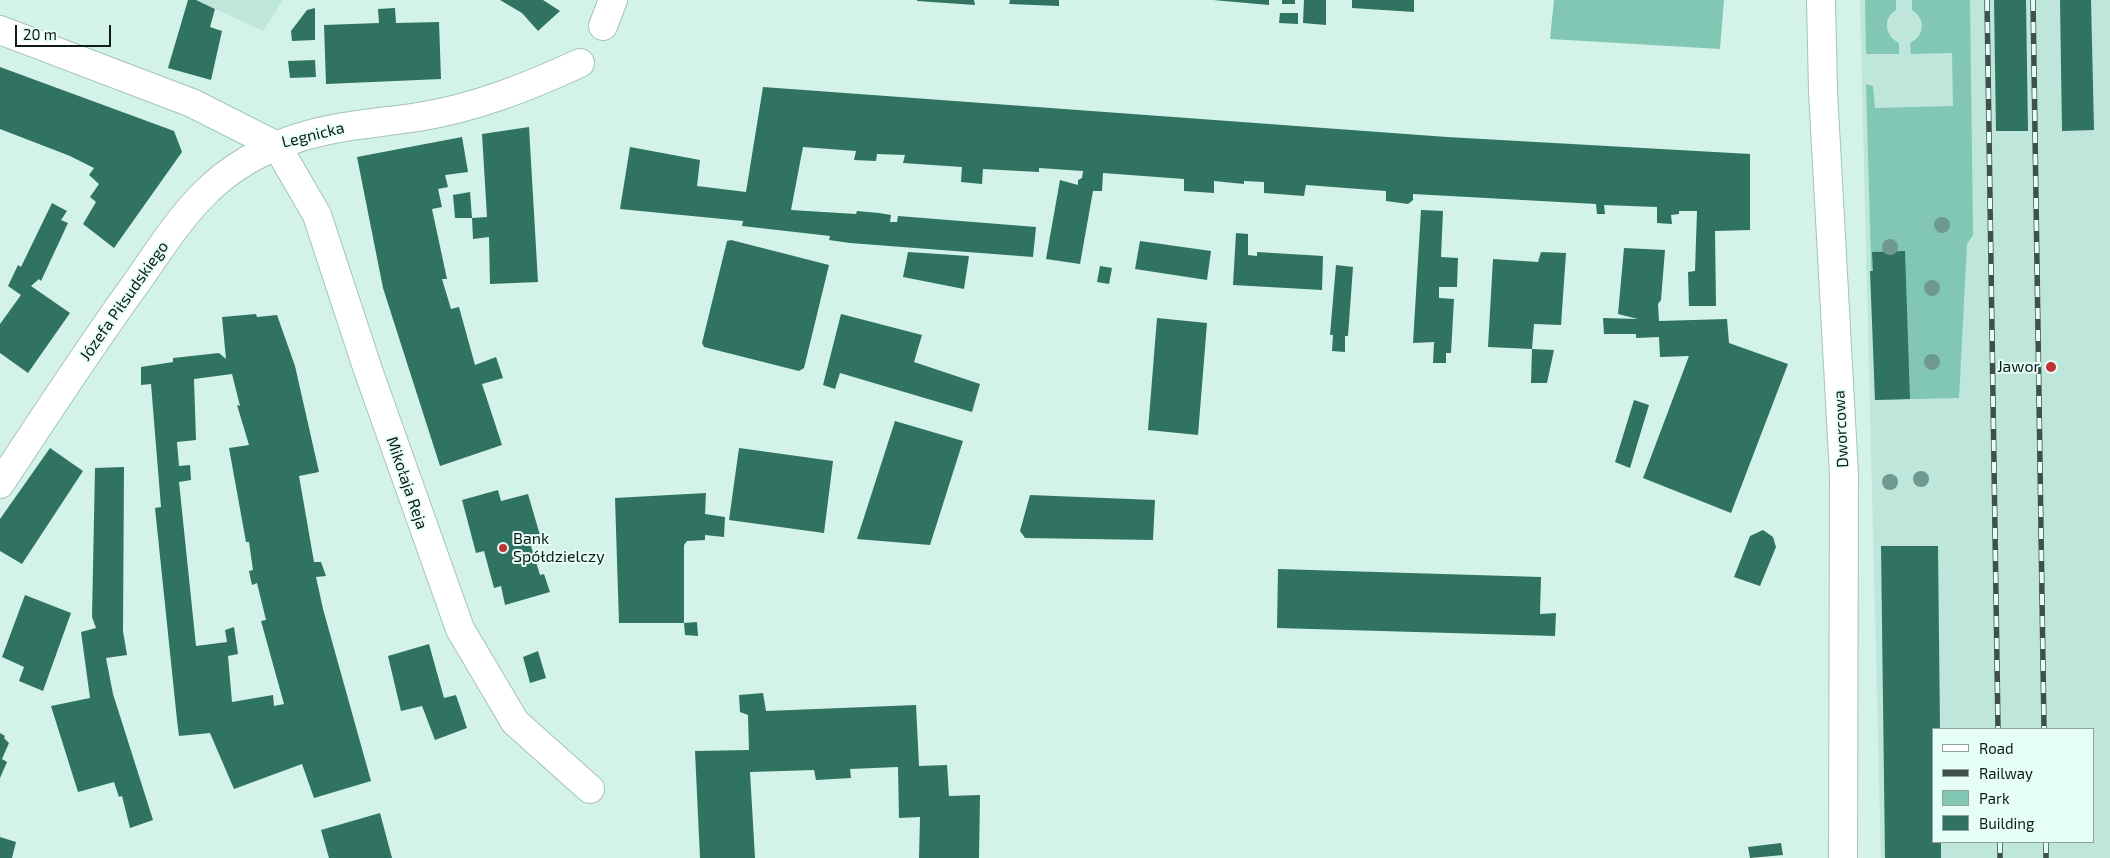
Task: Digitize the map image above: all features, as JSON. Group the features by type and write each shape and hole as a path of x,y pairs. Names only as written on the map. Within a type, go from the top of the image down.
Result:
{"street":[{"path":"603,26 613,0"},
{"name":"Dworcowa","path":"1821,0 1823,91 1844,475 1843,858"},
{"name":"Legnicka","path":"0,30 192,103 277,146 327,130 419,117 477,104 536,84 580,62"},
{"name":"Józefa Piłsudskiego","path":"0,484 120,305 182,219 204,193 228,174 277,146"},
{"name":"Mikołaja Reja","path":"277,146 317,215 374,388 460,629 515,722 590,789"}],"shaded area":[{"path":"196,0 283,0 263,31"},
{"path":"1860,0 2110,0 2110,858 1881,858"}],"green space":[{"path":"1554,0 1724,0 1720,49 1550,39"},
{"path":"1865,0 1896,0 1896,10 1889,18 1887,27 1894,40 1899,43 1899,54 1866,54"},
{"path":"1912,0 1970,0 1973,235 1967,244 1959,398 1875,400 1866,84 1873,86 1875,108 1953,106 1952,53 1911,54 1910,43 1919,36 1922,27 1920,18 1912,10"}],"building":[{"path":"188,0 196,0 215,9 210,27 222,31 211,80 168,68"},
{"path":"500,0 543,0 560,11 538,31 522,13"},
{"path":"974,0 975,5 917,1"},
{"path":"1010,0 1059,0 1059,6 1009,4"},
{"path":"1213,0 1269,0 1269,5"},
{"path":"1282,0 1295,0 1295,4 1282,4"},
{"path":"1304,0 1326,0 1326,25 1303,23"},
{"path":"1352,0 1414,0 1414,12 1352,8"},
{"path":"1994,0 2026,0 2028,131 1996,131"},
{"path":"2060,0 2091,0 2094,130 2062,131"},
{"path":"315,8 315,40 292,41 291,31 307,10"},
{"path":"395,8 396,23 439,22 441,79 326,84 324,25 379,23 378,9"},
{"path":"1280,13 1298,13 1298,24 1279,23"},
{"path":"315,60 316,77 290,78 288,61"},
{"path":"0,67 174,131 182,152 114,248 83,224 96,202 90,197 99,184 89,175 94,168 70,156 0,129"},
{"path":"763,87 1447,137 1750,154 1750,230 1715,231 1716,306 1689,306 1688,272 1695,271 1697,211 1679,211 1679,214 1671,215 1672,224 1657,223 1657,207 1604,205 1605,214 1597,214 1596,204 1413,194 1413,200 1408,204 1386,201 1386,191 1306,185 1304,196 1264,193 1264,182 1244,181 1244,184 1214,181 1214,193 1184,191 1184,179 1103,173 1102,191 1093,191 1080,264 1046,259 1060,180 1078,185 1078,180 1082,178 1083,171 1039,168 1039,172 983,169 982,184 961,182 962,167 903,163 905,155 877,154 876,161 854,160 856,151 803,147 791,210 856,214 857,211 879,213 891,215 890,222 897,222 898,216 1036,227 1033,257 850,243 829,240 830,236 742,226 743,221 620,209 630,147 700,160 697,186 746,192"},
{"path":"529,127 538,282 490,284 489,237 473,239 472,218 487,217 482,134"},
{"path":"462,137 468,172 445,175 448,187 438,189 442,207 432,209 447,279 442,279 451,309 459,307 475,365 496,357 503,378 482,384 502,445 440,466 383,288 357,157"},
{"path":"470,192 472,218 455,218 453,195"},
{"path":"52,203 67,211 61,220 68,223 41,281 39,279 31,286 70,313 28,373 0,353 0,324 21,295 8,286 18,265 21,267"},
{"path":"1421,210 1443,211 1441,257 1458,258 1457,287 1439,287 1439,298 1454,299 1451,353 1446,353 1446,363 1433,363 1435,342 1413,343"},
{"path":"1236,233 1248,234 1248,255 1257,256 1257,252 1323,256 1322,290 1233,285"},
{"path":"731,240 829,265 804,368 799,371 704,347 702,343 727,241"},
{"path":"1140,241 1211,251 1207,280 1135,269"},
{"path":"1624,248 1665,250 1661,300 1658,304 1659,321 1727,319 1729,343 1788,364 1731,513 1643,478 1689,356 1660,357 1659,337 1636,338 1636,334 1604,334 1603,318 1638,319 1618,314"},
{"path":"1905,251 1910,399 1875,400 1870,271 1873,271 1872,252"},
{"path":"908,252 969,256 964,289 903,277"},
{"path":"1541,252 1566,253 1561,325 1534,324 1532,349 1488,347 1493,259 1538,262"},
{"path":"1336,265 1353,267 1345,352 1332,351 1333,335 1330,335"},
{"path":"1100,266 1112,268 1109,284 1097,282"},
{"path":"256,314 257,317 277,315 295,366 319,472 299,476 314,562 321,562 326,576 316,577 323,609 371,781 314,798 302,764 234,789 210,733 179,736 155,508 161,507 151,384 141,385 141,367 173,362 173,358 219,353 226,359 222,317","holes":["232,374 240,406 237,405 249,445 229,448 246,542 249,542 253,570 249,571 252,585 257,583 266,620 261,621 284,704 274,706 273,695 232,702 228,656 238,654 234,627 225,630 227,642 196,646 179,482 191,480 190,465 179,466 177,442 196,440 194,379"]},
{"path":"841,314 922,335 914,362 980,384 972,412 840,373 835,389 823,385"},
{"path":"1157,318 1207,323 1198,435 1148,430"},
{"path":"1532,349 1554,350 1547,383 1531,383"},
{"path":"1634,400 1649,405 1630,468 1615,462"},
{"path":"895,421 963,441 930,545 857,539"},
{"path":"50,448 83,471 22,564 0,551 0,519"},
{"path":"739,448 833,461 824,533 729,520"},
{"path":"124,467 123,631 127,655 106,658 113,694 153,820 130,828 122,796 119,797 114,782 78,792 51,706 90,698 81,632 96,628 92,617 95,468"},
{"name":"Bank Spółdzielczy","path":"498,490 501,501 528,494 542,542 531,546 540,575 544,574 550,592 505,605 501,586 494,588 484,551 476,553 462,500"},
{"path":"706,493 705,514 725,517 724,537 705,535 705,540 687,541 684,545 684,623 619,623 615,498"},
{"path":"1030,495 1155,500 1153,540 1025,538 1020,531"},
{"path":"1763,530 1773,537 1776,547 1760,586 1734,577 1750,536"},
{"path":"1881,546 1938,546 1940,728 1932,728 1932,843 1941,843 1941,858 1885,858"},
{"path":"1278,569 1541,577 1540,614 1556,613 1555,636 1277,628"},
{"path":"25,595 71,613 43,691 19,681 24,667 2,657"},
{"path":"697,622 698,636 685,635 684,623"},
{"path":"429,644 444,698 456,695 467,728 435,740 422,706 401,711 388,656"},
{"path":"538,651 546,678 530,683 523,657"},
{"path":"763,693 766,711 916,705 919,766 947,765 949,796 980,795 979,858 919,858 920,817 899,818 898,767 850,769 851,778 816,780 814,770 750,772 755,858 700,858 695,751 749,750 748,715 740,712 739,695"},
{"path":"0,733 5,736 4,738 9,743 2,759 7,762 0,778"},
{"path":"380,813 392,858 329,858 321,830"},
{"path":"0,837 16,842 12,858 0,858"},
{"path":"1781,843 1783,855 1750,858 1748,847"}],"railway":[{"path":"1987,0 1998,728"},
{"path":"2033,0 2044,728"},
{"path":"2000,843 2000,858"},
{"path":"2046,843 2046,858"}],"place":[{"name":"Jawor","path":"2051,367"},
{"name":"Bank Spółdzielczy","path":"503,548"}]}
